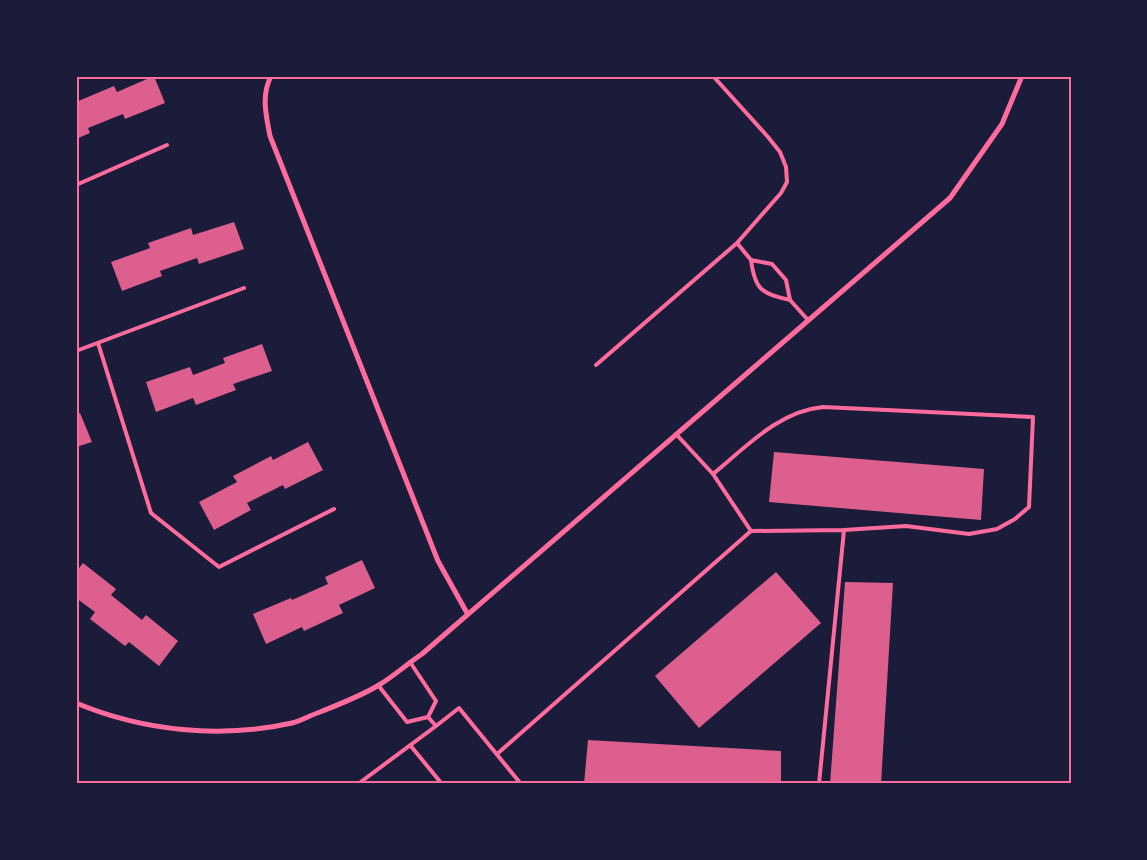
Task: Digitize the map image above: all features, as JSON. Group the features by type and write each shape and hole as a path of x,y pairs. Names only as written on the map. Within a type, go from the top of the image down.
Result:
{"street":[{"path":"271,76 267,85 264,110 270,136 438,561 467,613"},
{"path":"76,703 93,710 152,725 204,732 293,722 333,707 378,685 422,654 467,613 950,198 1002,124 1022,76"}],"lane":[{"path":"596,364 737,243 782,194 787,182 786,167 780,152 713,76"},
{"path":"76,185 167,146"},
{"path":"737,243 751,260 754,279 767,295 790,300"},
{"path":"751,260 772,264 786,280 790,300 808,320"},
{"path":"76,351 244,288"},
{"path":"98,343 151,513 219,567 334,509"},
{"path":"497,754 751,531 844,530 906,526 969,534 997,528 1015,519 1028,507 1032,417 809,408 788,416 770,427 713,474"},
{"path":"676,434 713,474 751,531"},
{"path":"819,784 844,530"},
{"path":"378,685 408,722 428,716 436,701 410,662"},
{"path":"358,784 459,708 521,784"},
{"path":"428,716 436,726"},
{"path":"410,745 442,784"}],"building":[{"path":"154,76 165,103 125,119 123,114 88,128 90,133 76,139 76,102 114,86 117,92"},
{"path":"234,222 244,249 199,264 197,258 160,271 162,276 122,291 111,262 150,248 148,243 191,228 193,235"},
{"path":"262,344 272,371 233,384 236,390 196,405 193,398 156,412 146,382 190,367 193,375 225,363 223,358"},
{"path":"80,413 92,442 76,447 76,414"},
{"path":"308,442 323,470 285,489 283,485 247,503 251,510 214,530 199,502 237,482 233,476 271,456 273,460"},
{"path":"774,452 984,469 981,520 769,502"},
{"path":"362,560 375,588 339,605 343,613 304,631 302,627 266,644 253,614 328,584 325,577"},
{"path":"83,563 116,589 111,595 142,620 146,615 178,641 159,666 129,642 125,646 90,619 95,612 76,598 76,572"},
{"path":"776,572 821,623 699,728 655,676"},
{"path":"845,582 893,583 881,784 830,784"},
{"path":"588,740 781,751 781,784 584,784"}]}
